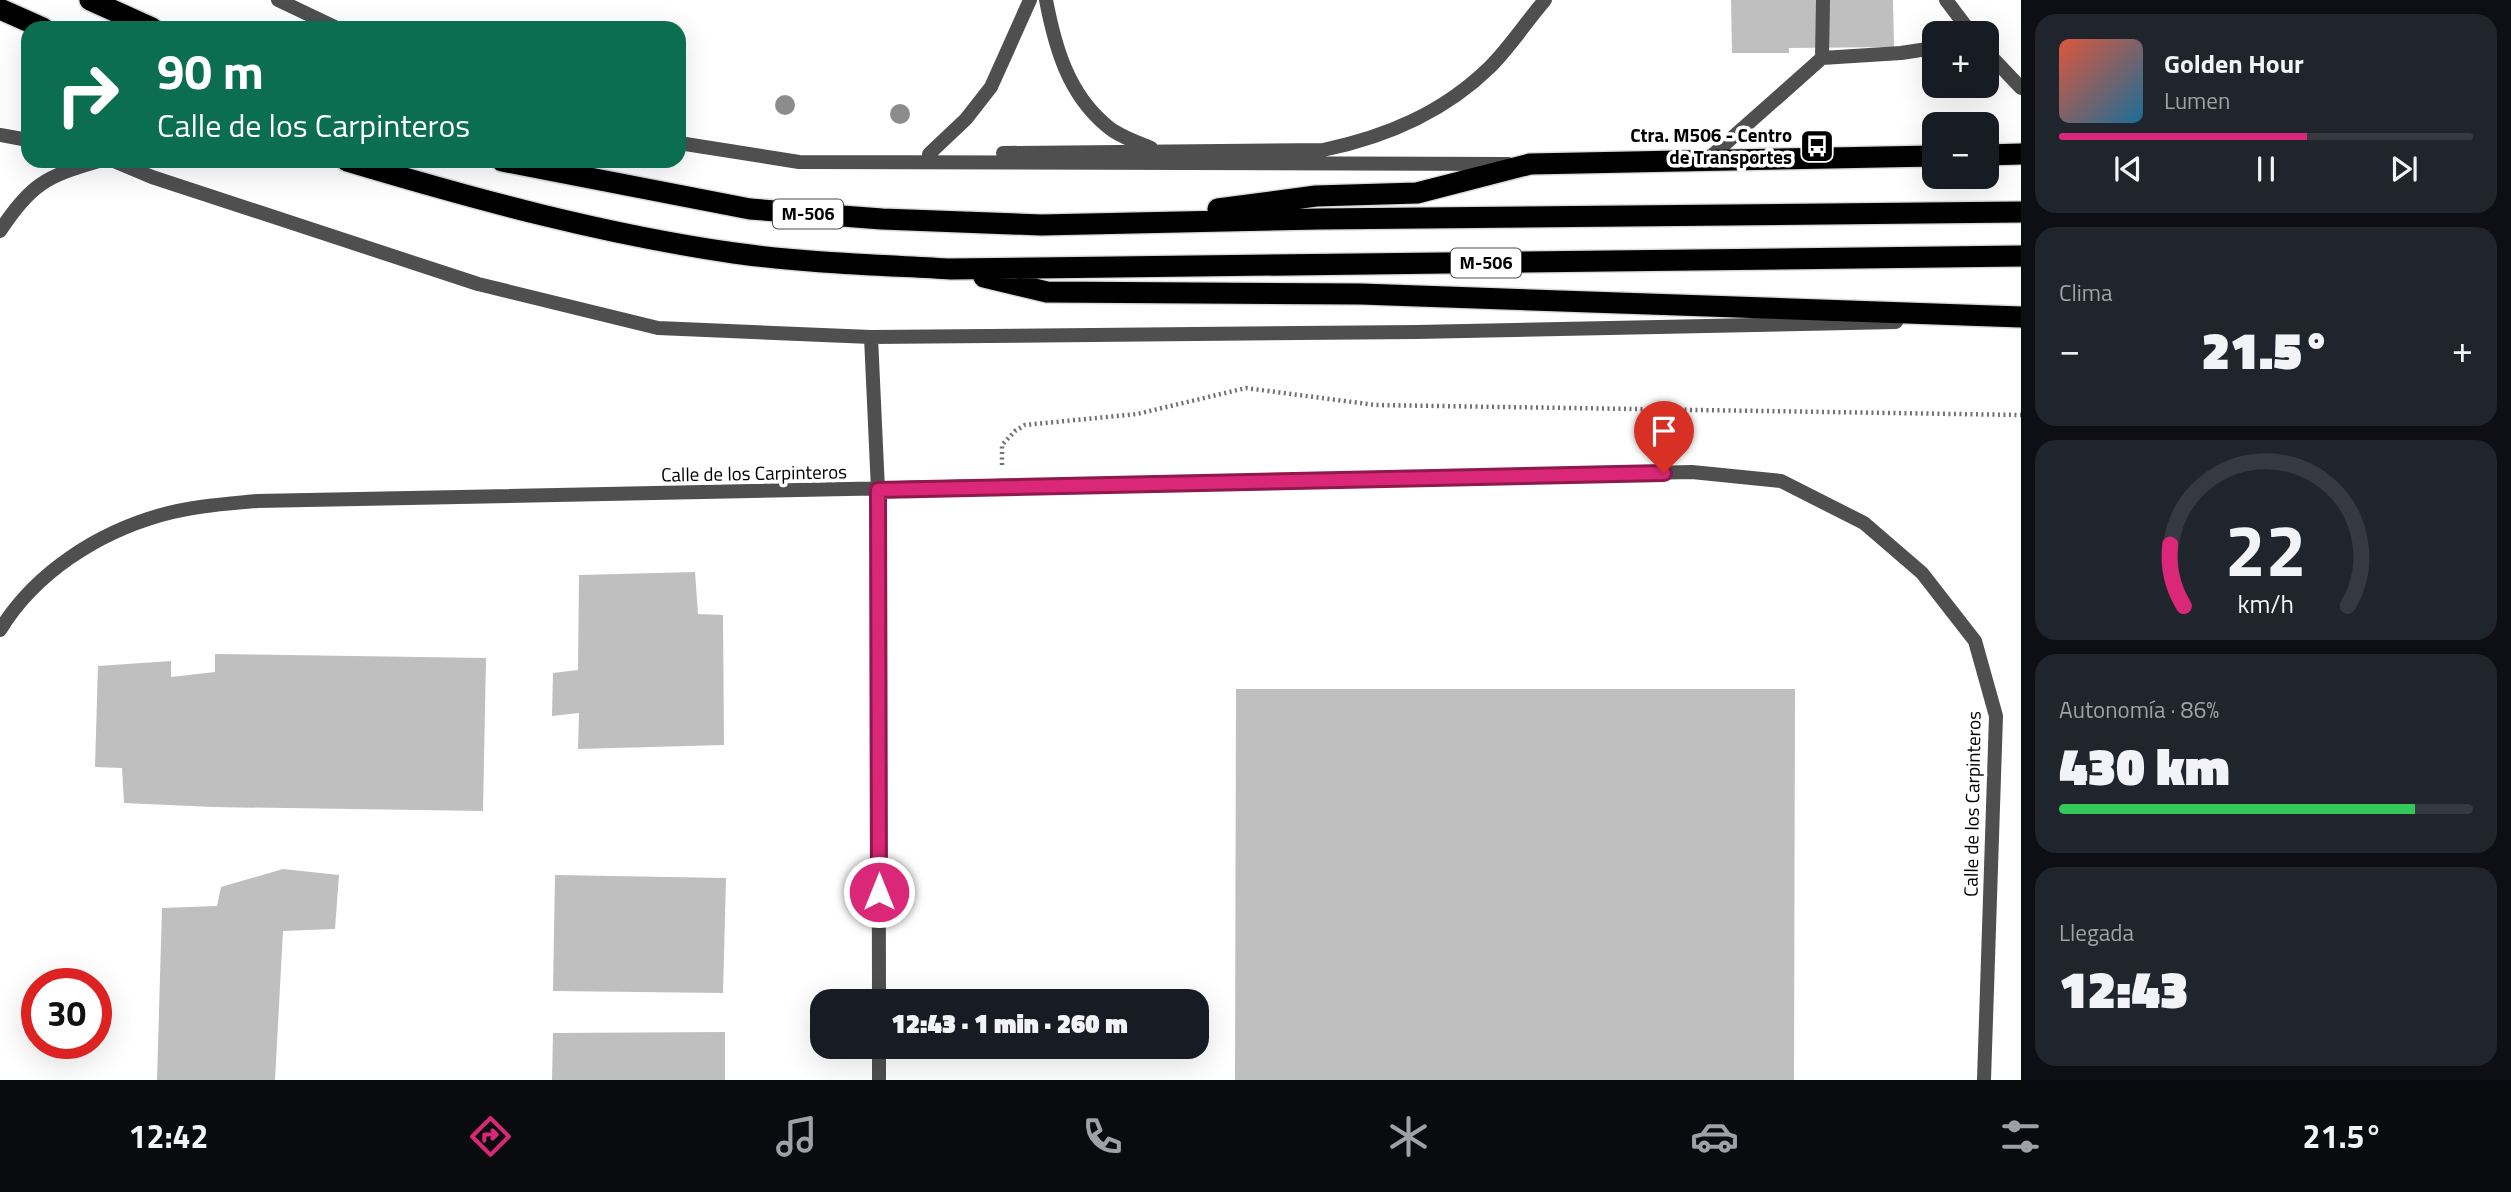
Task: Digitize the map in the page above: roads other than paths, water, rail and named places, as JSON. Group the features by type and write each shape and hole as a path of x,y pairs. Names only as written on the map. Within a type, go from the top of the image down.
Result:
{"highway":[{"path":"90,0 136,21"},
{"path":"0,9 27,21"},
{"path":"1999,155 2021,154"},
{"path":"1119,223 1316,195 1418,193 1530,164 1922,156"},
{"name":"M-506","path":"369,168 507,209 735,253 951,269 2021,257"},
{"name":"M-506","path":"538,168 750,209 882,219 1041,225 2021,212"},
{"path":"951,269 1047,292 1388,295 2021,318"}],"street":[{"path":"278,0 322,21"},
{"path":"929,154 966,119 991,87 1030,0"},
{"path":"1046,0 1056,50 1079,96 1108,127 1155,150"},
{"path":"799,162 929,154 1323,150 1366,141 1405,126 1456,95 1490,66 1545,0"},
{"path":"1822,58 1823,0"},
{"path":"1946,0 1962,21"},
{"path":"1707,160 1822,58 1901,54 1922,50"},
{"path":"1999,65 2021,88"},
{"path":"0,135 21,139"},
{"path":"686,144 799,162 1530,164"},
{"path":"0,231 22,198 58,172 73,168"},
{"path":"131,168 478,284 658,328 871,337 1416,332 2021,318"},
{"path":"871,337 878,490 879,989"},
{"name":"Calle de los Carpinteros","path":"0,630 18,601 86,545 161,515 257,501 1692,472 1782,481 1864,523 1922,573 1975,641 1996,716 1984,1080"},
{"path":"879,1059 879,1080"}],"place":[{"name":"Ctra. M506 - Centro de Transportes","path":"1817,146"}]}
